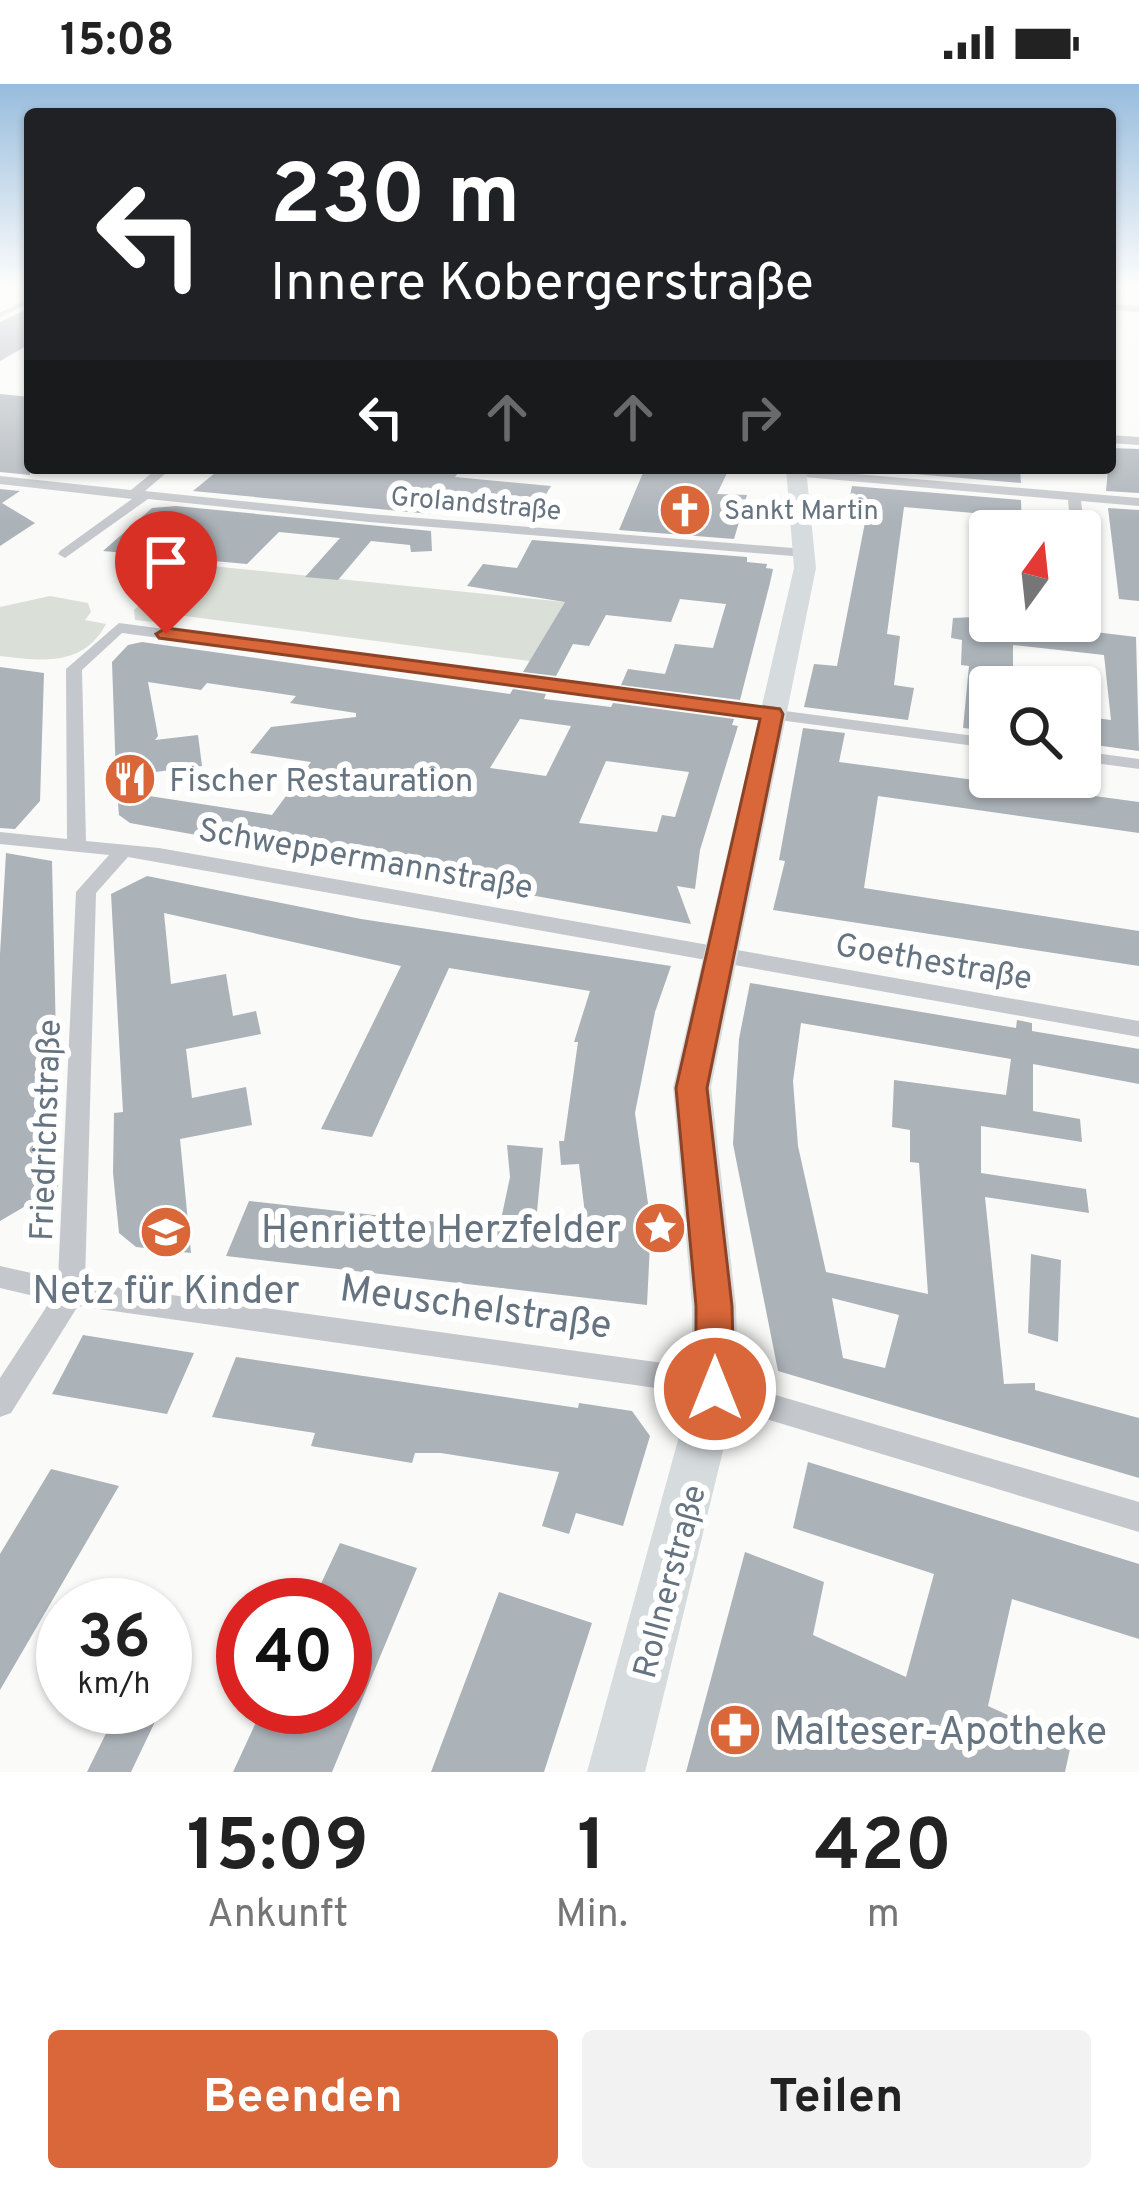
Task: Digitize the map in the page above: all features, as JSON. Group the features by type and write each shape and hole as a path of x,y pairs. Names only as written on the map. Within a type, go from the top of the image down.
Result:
{"street":[{"path":"65,554 160,474"},
{"name":"Rollnerstraße","path":"616,1772 715,1389 714,1306 692,1088 806,553 796,474"},
{"path":"839,474 1139,502"},
{"name":"Grolandstraße","path":"0,480 806,553"},
{"path":"1075,496 1076,510"},
{"path":"75,847 74,669 119,628 969,740"},
{"path":"1101,759 1139,764"},
{"name":"Schweppermannstraße","path":"0,838 180,857 718,955"},
{"name":"Friedrichstraße","path":"0,1404 70,1292 86,892 121,853"},
{"name":"Goethestraße","path":"718,955 1139,1029"},
{"name":"Meuschelstraße","path":"0,1276 70,1292 633,1370 715,1389 1139,1516"}],"shaded area":[{"path":"211,566 565,602 530,661 177,615 155,622 135,620 134,610 152,593"},
{"path":"50,596 88,603 91,612 85,620 106,624 97,638 60,658 0,656 0,607"}],"building":[{"path":"0,394 24,396 24,474 30,475 0,472"},
{"path":"1116,448 1139,449 1139,493 1106,491 1108,474 1116,474"},
{"path":"214,474 457,474 455,477 551,486 533,516 429,502 430,514 193,491"},
{"path":"642,474 727,474 717,494 747,495 734,539 619,530"},
{"path":"914,474 1020,474 1021,483"},
{"path":"852,486 1021,500 1021,510 969,513 904,507 887,634 900,636 894,685 914,688 908,720 804,707 814,664 837,666 868,507 848,505"},
{"path":"0,489 20,491 2,503 35,523 0,546"},
{"path":"176,506 431,531 432,551 411,552 410,545 371,541 338,580 305,577 340,538 279,532 247,564 103,551 152,508"},
{"path":"1108,508 1139,510 1139,601 1119,599"},
{"path":"532,540 747,557 747,562 767,564 766,568 773,569 740,700 621,685 628,669 665,674 675,644 713,648 726,604 680,599 671,622 606,615 589,646 573,644 556,676 523,672 565,602 467,586 483,564 517,568"},
{"path":"969,617 969,642 1101,642 1101,633 1136,637 1139,751 1101,746 1101,719 1111,720 1104,655 1013,645 1013,666 961,665 962,640 951,638 953,618"},
{"path":"142,642 510,694 513,689 546,694 544,699 734,719 732,725 738,726 700,850 695,889 677,886 691,924 130,823 119,815 117,791 272,815 311,762 250,753 271,727 356,717 356,713 290,703 296,696 207,683 201,690 148,682 155,740 198,735 202,766 116,777 112,662 128,645","holes":["520,719 571,726 546,776 490,768","606,761 689,772 675,817 662,815 657,832 579,823"]},
{"path":"969,666 969,729 963,728"},
{"path":"0,667 44,673 40,801 15,829 0,828"},
{"path":"803,728 845,733 839,762 969,779 969,798 1101,797 1139,802 1139,833 878,796 864,888 1139,931 1139,966 773,910 785,861 779,860"},
{"path":"6,853 52,861 59,1171 58,1187 0,1221 0,954"},
{"path":"147,876 361,919 671,966 655,1012 635,1113 651,1224 647,1305 226,1256 249,1201 499,1229 510,1177 507,1145 543,1148 535,1233 588,1239 579,1164 561,1165 559,1141 564,1141 578,1042 574,1042 590,991 449,968 372,1137 321,1129 401,966 164,913 171,984 226,974 233,1016 256,1011 261,1034 186,1049 192,1098 246,1087 252,1125 180,1139 191,1253 136,1247 119,1233 114,1113 123,1112 111,894"},
{"path":"750,983 1016,1028 1017,1020 1032,1023 1032,1031 1139,1049 1139,1084 1033,1064 1033,1111 1080,1119 1082,1142 981,1126 981,1173 1086,1189 1089,1213 985,1197 1004,1384 1035,1383 1035,1390 1139,1418 1139,1478 778,1371 733,1144 739,1039","holes":["801,1023 1011,1059 1006,1095 894,1080 892,1127 910,1130 910,1162 919,1163 928,1294 826,1272 798,1146 793,1081","832,1298 899,1315 885,1368 843,1358"]},
{"path":"1031,1254 1061,1260 1058,1342 1028,1333"},
{"path":"83,1335 194,1353 167,1414 52,1394"},
{"path":"236,1357 578,1408 579,1403 632,1411 650,1436 623,1526 576,1513 569,1534 542,1526 559,1472 441,1453 415,1453 412,1463 311,1446 315,1433 212,1417"},
{"path":"808,1462 1139,1564 1139,1639 1012,1599 988,1706 1071,1744 1065,1772 686,1772 745,1552 824,1582 813,1635 906,1677 934,1574 793,1528"},
{"path":"51,1469 119,1486 65,1578 36,1578 36,1628 0,1690 0,1554"},
{"path":"340,1543 417,1568 372,1676 372,1578 324,1578"},
{"path":"499,1592 592,1623 544,1772 431,1772"},
{"path":"106,1734 149,1734 131,1772 87,1772"},
{"path":"251,1734 348,1734 332,1772 233,1772"}],"place":[{"name":"Sankt Martin","path":"685,510"},
{"name":"Fischer Restauration","path":"130,779"},
{"name":"Henriette Herzfelder","path":"660,1228"},
{"name":"Netz für Kinder","path":"166,1232"},
{"name":"Malteser-Apotheke","path":"735,1730"}],"route":[{"path":"166,634 772,714 692,1088 694,1144 714,1306 715,1389"}]}
